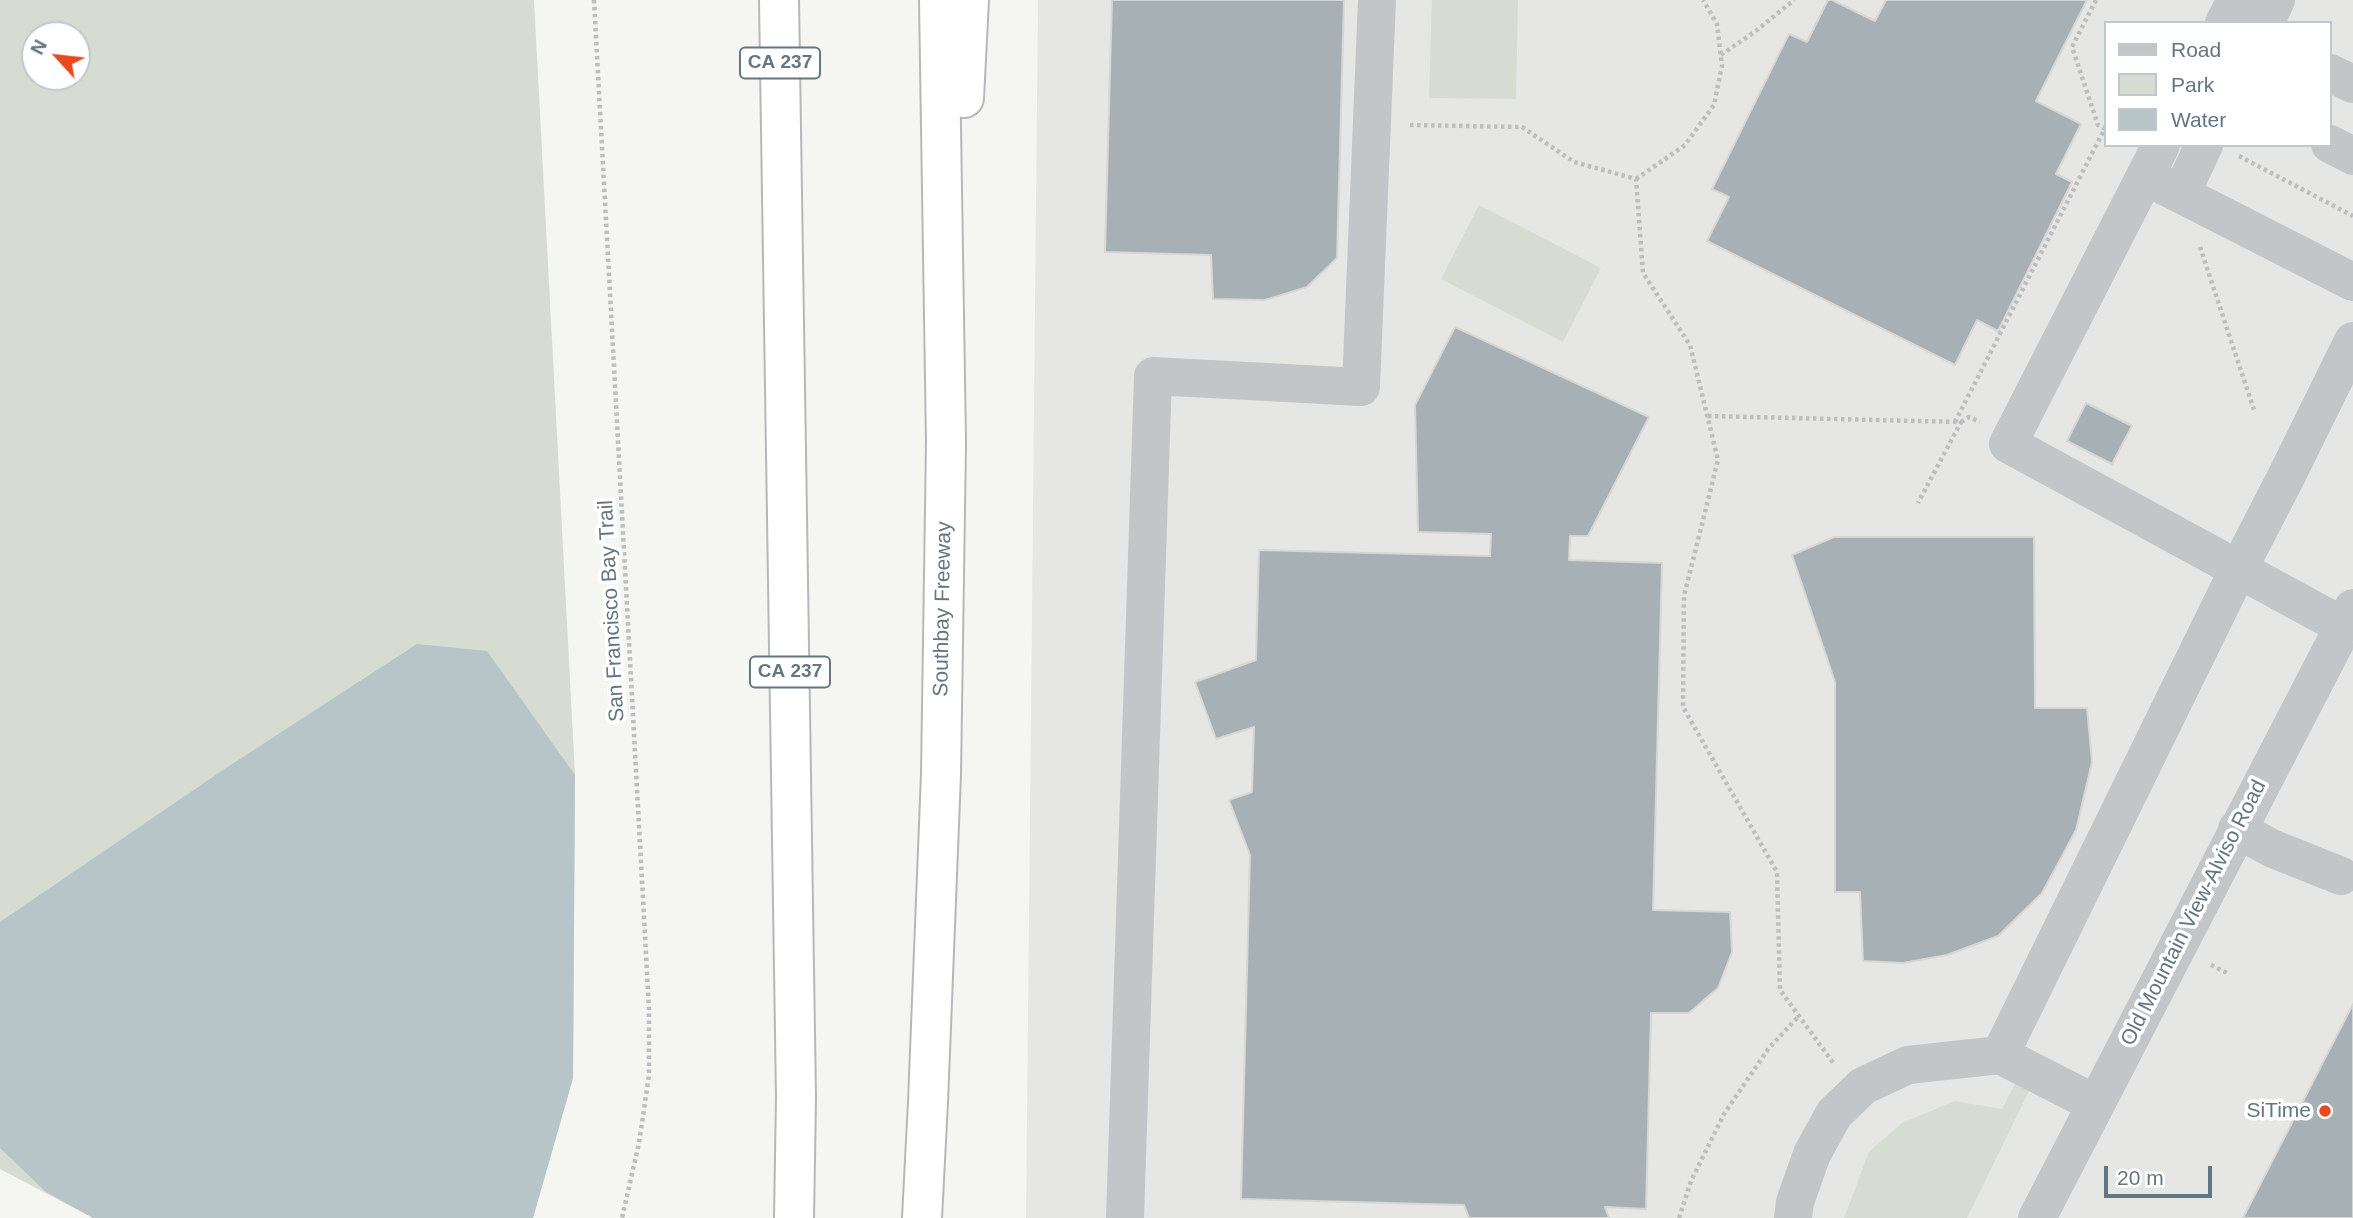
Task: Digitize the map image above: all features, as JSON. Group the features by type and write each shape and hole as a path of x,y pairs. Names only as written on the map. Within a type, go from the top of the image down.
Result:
{"highway":[{"path":"768,0 781,126"},
{"name":"CA 237","path":"779,0 796,1097 794,1218"},
{"name":"Southbay Freeway","path":"922,1218 941,774 946,442 939,0"},
{"path":"946,442 969,0"}],"street":[{"path":"1125,1218 1153,376 1361,387 1374,124 1377,0"},
{"path":"2266,21 2276,0"},
{"path":"2332,74 2353,84"},
{"path":"2332,145 2353,156"},
{"path":"2181,194 2203,147"},
{"path":"2348,617 2239,568 2008,444 2153,160 2181,194 2353,282"},
{"path":"2000,1055 2353,341"},
{"name":"Old Mountain View-Alviso Road","path":"2037,1218 2348,617"},
{"path":"2237,829 2272,848 2341,876"},
{"path":"1793,1218 1795,1202 1812,1154 1834,1114 1863,1086 1908,1065 2000,1055 2096,1104"}],"path":[{"name":"San Francisco Bay Trail","path":"594,0 649,1009 649,1075 639,1143 622,1218"},
{"path":"1636,179 1685,145 1714,105 1722,66 1721,55 1717,24 1703,0"},
{"path":"1721,55 1794,0"},
{"path":"2096,0 2072,47 2098,125 2104,128"},
{"path":"1374,124 1522,127 1574,162 1636,179"},
{"path":"1955,422 2104,133"},
{"path":"1636,179 1643,273 1690,345 1718,460 1684,596 1683,707 1777,872 1780,990 1855,1094"},
{"path":"1708,416 1961,422 1918,503"},
{"path":"2211,965 2229,974"},
{"path":"1679,1218 1691,1181 1724,1114 1769,1048 1799,1016"}],"shaded area":[{"path":"1038,0 2353,0 2353,1218 1026,1218"}],"green space":[{"path":"0,0 534,0 575,775 573,1078 533,1218 93,1218 0,1169"},
{"path":"1432,0 1518,0 1516,99 1429,98"},
{"path":"1479,205 1601,268 1563,342 1441,279"},
{"path":"2017,1080 2030,1089 1967,1218 1844,1218 1869,1152 1902,1123 1955,1101 2002,1109"}],"water":[{"path":"417,644 487,651 575,775 573,1078 533,1218 93,1218 46,1192 0,1148 0,922 226,768"}],"building":[{"path":"1112,0 1344,0 1337,258 1307,287 1265,300 1213,299 1211,255 1105,252"},
{"path":"1828,0 1875,21 1886,0 2087,0 2036,101 2081,124 2056,174 2072,182 1998,331 1977,320 1955,365 1707,241 1729,197 1712,189 1789,34 1807,42"},
{"path":"1455,327 1649,417 1588,536 1570,536 1569,560 1662,563 1653,910 1730,912 1732,952 1718,988 1689,1013 1651,1013 1646,1209 1605,1207 1609,1218 1469,1218 1464,1205 1241,1199 1250,855 1229,800 1252,792 1254,727 1216,739 1195,682 1256,660 1259,550 1490,556 1491,534 1418,532 1415,405"},
{"path":"2086,403 2132,426 2112,464 2067,441"},
{"path":"1834,537 2034,537 2035,708 2087,708 2092,762 2076,830 2042,893 1998,936 1947,955 1903,963 1863,961 1860,892 1835,892 1835,682 1792,555"},
{"name":"SiTime","path":"2353,1004 2353,1218 2243,1218"}],"place":[{"name":"SiTime","path":"2325,1111"}]}
